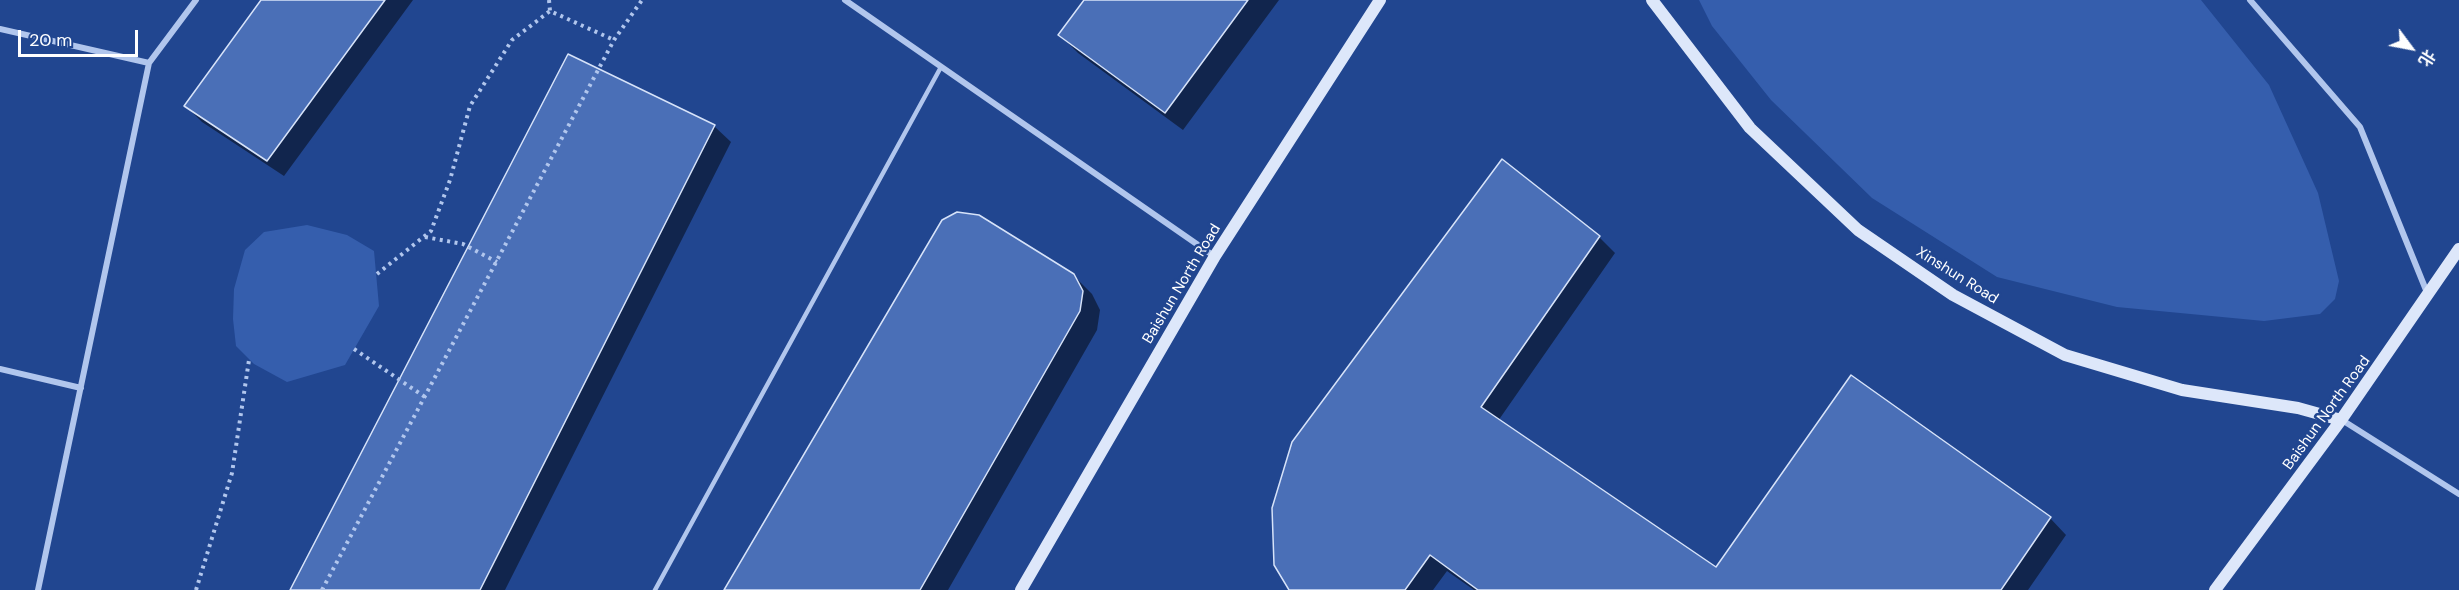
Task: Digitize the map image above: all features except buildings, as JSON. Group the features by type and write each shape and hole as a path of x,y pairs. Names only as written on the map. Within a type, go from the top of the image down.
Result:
{"street":[{"path":"38,590 149,63 196,0"},
{"path":"845,0 1215,256"},
{"name":"Baishun North Road","path":"1021,590 1215,256 1380,0"},
{"name":"Xinshun Road","path":"1652,0 1750,128 1858,230 1953,295 2065,355 2182,390 2298,408 2341,420"},
{"path":"2250,0 2360,127 2428,296"},
{"path":"0,28 149,63"},
{"name":"Baishun North Road","path":"2215,590 2341,420 2459,249"},
{"path":"0,369 81,388"},
{"path":"2341,420 2459,494"}],"lane":[{"path":"655,590 941,67"}],"path":[{"path":"549,0 550,11"},
{"path":"322,590 614,40 642,0"},
{"path":"550,11 614,40"},
{"path":"377,274 431,231 450,180 470,106 512,40 550,11"},
{"path":"424,236 463,244 497,262"},
{"path":"354,350 425,397"},
{"path":"196,590 232,473 249,360"}],"shaded area":[{"path":"1699,0 2201,0 2269,85 2318,193 2339,281 2335,299 2320,314 2264,321 2117,307 1997,277 1872,198 1771,100 1712,26"},
{"path":"307,225 347,235 374,251 379,306 345,365 287,382 254,364 236,346 233,319 234,289 245,250 264,232"}]}
